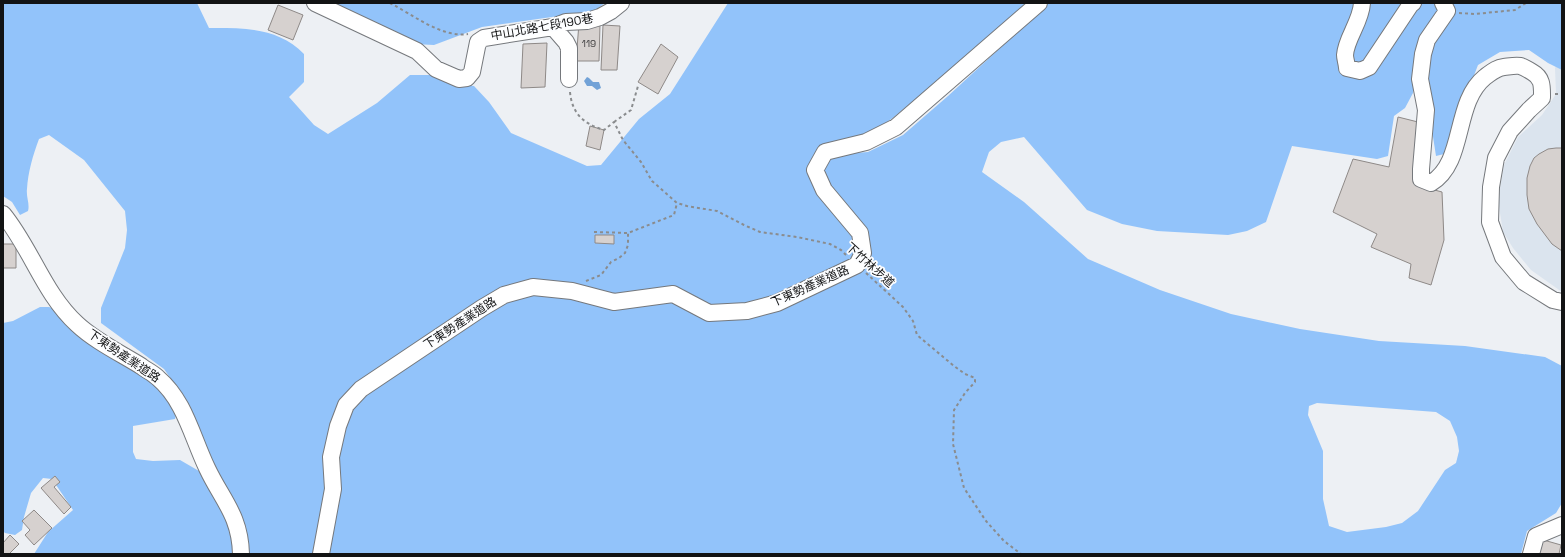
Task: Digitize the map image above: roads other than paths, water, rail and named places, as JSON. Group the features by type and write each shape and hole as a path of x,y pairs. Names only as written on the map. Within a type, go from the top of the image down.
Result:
{"street":[{"name":"中山北路七段190巷","path":"315,3 417,51 436,68 459,79 466,78 472,72 478,42 484,38 553,28 566,22 587,21 600,17 622,3"},
{"name":"下東勢產業道路","path":"320,554 333,489 332,457 338,426 346,405 361,390 482,308 504,295 533,287 572,291 614,302 672,294 709,313 747,311 777,303 857,265 864,253 860,233 824,190 815,170 825,152 866,142 896,127 1039,3"},
{"path":"1362,3 1362,12 1351,35 1345,56 1348,68 1360,72 1369,67 1413,3"},
{"path":"1445,7 1427,40 1423,54 1420,79 1426,110 1421,179 1431,183 1438,178 1450,162 1464,110 1478,82 1496,68 1521,65 1538,75 1549,96 1529,110 1510,131 1496,158 1491,187 1490,222 1503,257 1524,282 1553,300 1562,302"},
{"path":"553,28 566,42 569,48 569,78"},
{"name":"下東勢產業道路","path":"3,214 13,226 57,300 77,324 97,339 158,377 173,393 184,413 207,469 237,523 242,554"},
{"path":"1531,554 1536,536 1562,524"}]}
